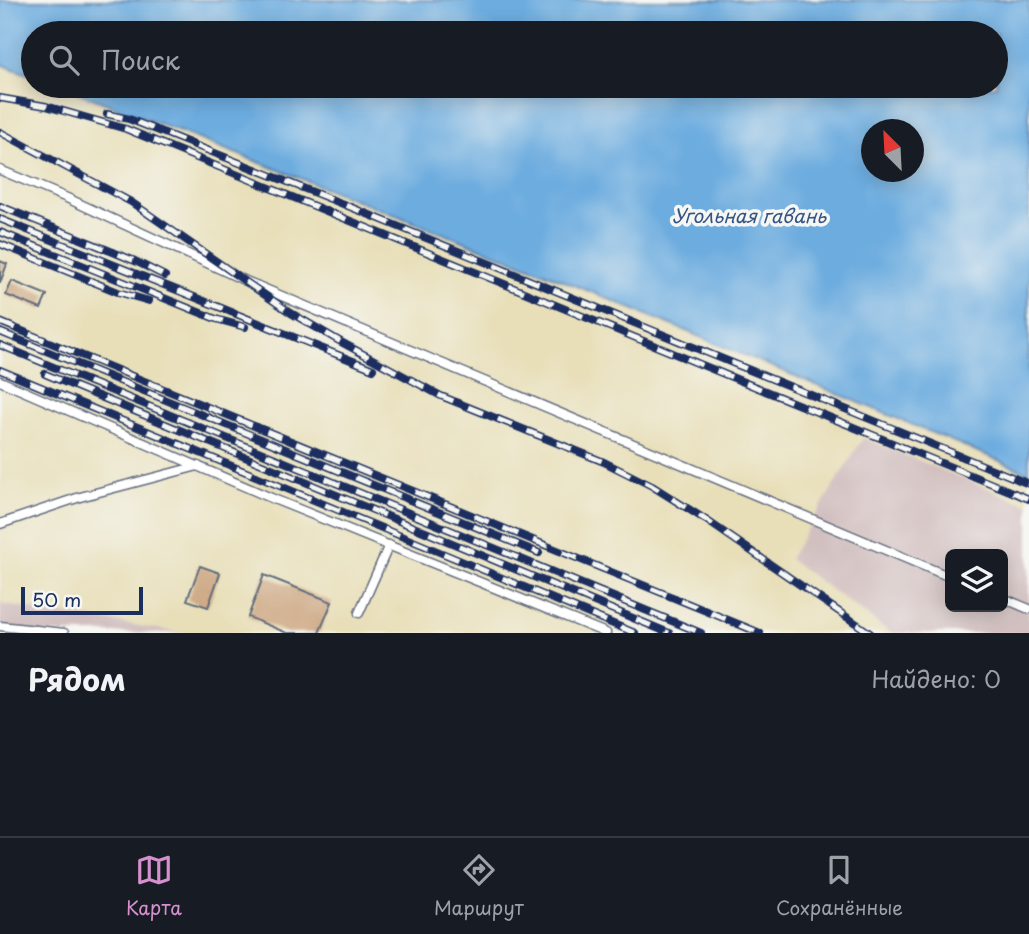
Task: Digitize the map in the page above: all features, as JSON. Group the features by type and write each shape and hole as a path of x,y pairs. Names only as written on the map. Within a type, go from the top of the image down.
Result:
{"lane":[{"path":"0,170 67,198 246,282 945,575"},
{"path":"0,381 198,466 606,633"},
{"path":"0,523 80,496 198,466"},
{"path":"359,613 388,545"},
{"path":"1008,600 1029,609"},
{"path":"0,626 64,633"}],"shaded area":[{"path":"863,438 1029,505 1029,633 891,633 789,559"},
{"path":"0,604 183,633 0,633"}],"water":[{"name":"Угольная гавань","path":"0,0 1029,0 1029,473 543,272 92,98 1008,98 1008,21 21,21 21,72 0,64"}],"building":[{"path":"0,261 7,264 0,283"},
{"path":"12,281 47,295 41,309 6,295"},
{"path":"200,566 220,573 208,607 187,600"},
{"path":"264,575 332,602 319,633 287,633 248,617"}],"railway":[{"path":"0,98 46,106 126,129 1029,499"},
{"path":"107,114 129,119 343,204 1029,484"},
{"path":"0,132 131,202 291,313 341,342 441,396 604,462 652,486 870,633"},
{"path":"0,206 165,276"},
{"path":"0,219 373,369"},
{"path":"0,232 216,319 245,327"},
{"path":"0,244 118,292 149,301"},
{"path":"0,322 760,633"},
{"path":"0,332 539,553"},
{"path":"0,345 701,633"},
{"path":"0,370 635,633"},
{"path":"45,374 669,633"}]}
